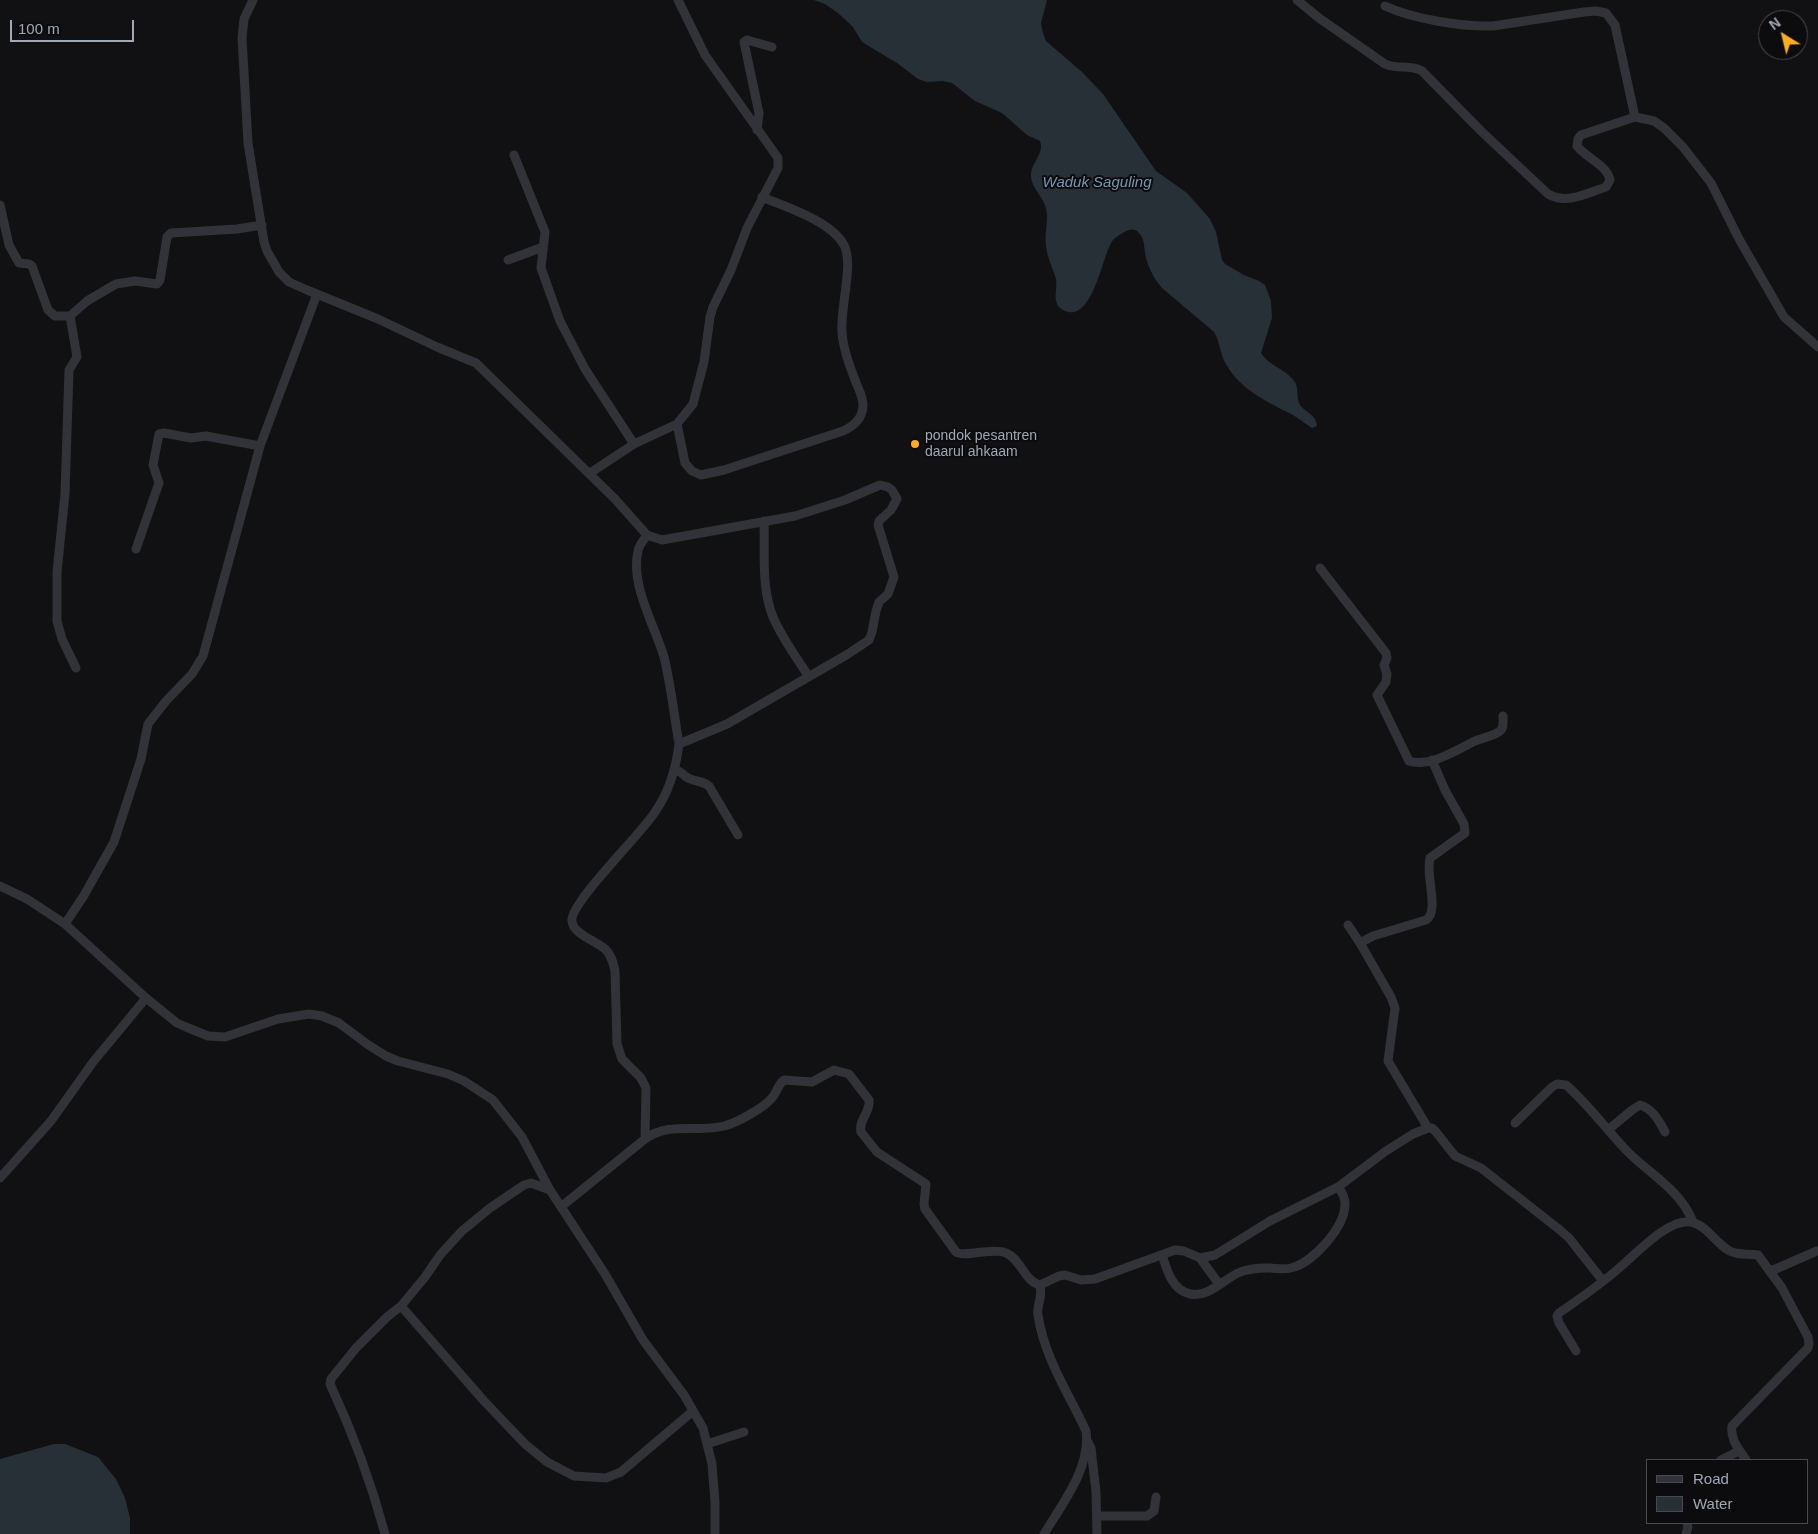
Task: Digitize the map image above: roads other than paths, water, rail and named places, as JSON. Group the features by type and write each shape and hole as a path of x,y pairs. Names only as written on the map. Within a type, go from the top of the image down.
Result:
{"street":[{"path":"253,0 244,19 242,48 248,143 267,251 279,272 289,282 476,363 590,473 648,535 662,540 795,516 817,510 880,486 888,487 895,494 897,499 895,505 879,521 878,525 887,550 894,580 888,594 879,602 872,636 866,643 727,724 679,744"},
{"path":"590,473 634,444 677,424 693,404 704,362 713,307 732,270 747,228 779,163 778,158 705,55 678,0"},
{"path":"1297,0 1319,18 1385,64 1395,68 1413,67 1422,71 1481,131 1554,197 1568,199 1577,197 1609,184 1610,180 1607,171 1580,150 1577,146 1578,139 1586,133 1636,118 1654,120 1683,147 1711,183 1739,239 1780,311 1789,323 1818,347"},
{"path":"1385,6 1400,13 1417,17 1480,27 1584,12 1596,11 1606,13 1615,25 1636,118"},
{"path":"757,130 759,113 744,42 747,40 772,47"},
{"path":"514,155 545,232 541,268 560,321 585,369 634,444"},
{"path":"677,424 685,463 692,471 701,475 724,470 844,431 855,423 862,413 862,397 846,353 842,334 841,312 848,259 844,245 830,229 812,218 762,197"},
{"path":"0,205 9,245 19,263 30,264 34,269 48,310 55,316 70,316 87,301 116,284 135,281 158,283 169,234 262,225"},
{"path":"508,260 543,247"},
{"path":"65,924 114,842 141,759 148,724 166,701 192,674 203,656 260,446 318,294"},
{"path":"70,316 77,356 69,370 69,401 65,444 65,494 57,572 57,621 62,639 76,668"},
{"path":"136,549 150,514 158,483 152,465 159,434 164,433 191,438 206,436 260,446"},
{"path":"764,521 767,596 773,616 785,640 808,677"},
{"path":"645,1139 646,1088 641,1078 622,1059 616,1044 613,960 604,948 576,930 571,919 598,880 653,815 674,770 679,744 664,658 644,606 636,561 638,549 648,535"},
{"path":"1320,568 1386,653 1387,658 1384,665 1387,674 1386,682 1377,695 1407,758 1412,762 1432,760 1459,750 1500,731 1503,727 1503,716"},
{"path":"1360,943 1373,936 1430,918 1432,914 1432,893 1428,868 1430,858 1465,833 1464,824 1445,790 1432,760"},
{"path":"674,770 681,772 686,778 703,782 709,786 738,835"},
{"path":"0,886 28,898 65,924 146,998 177,1023 214,1037 233,1035 278,1019 309,1014 322,1016 339,1023 386,1056 448,1074 464,1081 493,1100 522,1136 550,1190 605,1274 643,1340 684,1396 703,1428 712,1464 715,1534"},
{"path":"1348,925 1387,989 1395,1008 1388,1061 1428,1128"},
{"path":"0,1178 51,1121 93,1062 146,998"},
{"path":"562,1206 645,1139 659,1130 725,1126 762,1108 773,1098 781,1082 784,1080 812,1082 831,1071 839,1070 849,1074 869,1100 870,1104 861,1124 861,1132 877,1152 926,1184 925,1209 956,1252 960,1254 979,1251 1006,1253 1011,1256 1029,1278 1040,1285"},
{"path":"1515,1123 1552,1087 1562,1083 1569,1088 1639,1163 1673,1191 1689,1212 1693,1222"},
{"path":"1608,1130 1632,1110 1640,1106 1648,1109 1665,1132"},
{"path":"1040,1285 1065,1275 1081,1280 1095,1279 1168,1252 1179,1250 1200,1258 1215,1255 1270,1221 1338,1187 1386,1150 1413,1134 1428,1128 1432,1128 1436,1132 1455,1156 1488,1173 1560,1230 1603,1281"},
{"path":"385,1534 364,1464 330,1384 330,1379 356,1348 400,1306 462,1231 490,1208 524,1185 531,1183 550,1190"},
{"path":"1162,1255 1175,1285 1188,1294 1206,1292 1238,1273 1258,1268 1282,1270 1292,1268 1311,1259 1327,1243 1344,1214 1343,1193 1338,1187"},
{"path":"1576,1351 1559,1323 1557,1316 1603,1281 1641,1248 1678,1223 1693,1222 1703,1228 1728,1250 1736,1253 1758,1255 1771,1271 1789,1301 1809,1344 1804,1352 1732,1426 1731,1435 1745,1459"},
{"path":"1771,1271 1817,1251"},
{"path":"1200,1258 1219,1284"},
{"path":"1040,1285 1042,1295 1037,1312 1040,1327 1052,1361 1086,1431 1087,1442 1084,1459 1074,1484 1044,1534"},
{"path":"400,1306 484,1401 525,1444 547,1462 574,1476 606,1478 621,1472 693,1411"},
{"path":"707,1444 744,1432"},
{"path":"1087,1442 1091,1448 1097,1534"},
{"path":"1723,1459 1740,1450"},
{"path":"1097,1516 1147,1516 1154,1511 1156,1497"}],"water":[{"name":"Waduk Saguling","path":"814,0 1047,0 1041,23 1046,41 1082,72 1103,94 1156,171 1187,193 1210,219 1216,232 1222,260 1225,264 1265,285 1271,301 1272,318 1261,353 1268,361 1295,382 1300,405 1313,416 1317,426 1312,428 1255,394 1239,381 1224,360 1214,332 1162,288 1157,281 1147,262 1142,238 1136,230 1127,231 1113,240 1095,286 1082,308 1073,312 1059,307 1056,300 1056,279 1046,246 1046,208 1033,185 1031,177 1031,172 1041,150 1040,141 1027,135 1002,113 975,101 952,83 943,81 927,82 918,79 897,63 862,42 853,27 838,13 825,4"},
{"path":"54,1444 65,1444 98,1457 116,1479 125,1498 130,1518 130,1534 0,1534 0,1459"}],"place":[{"name":"pondok pesantren daarul ahkaam","path":"915,444"}]}
